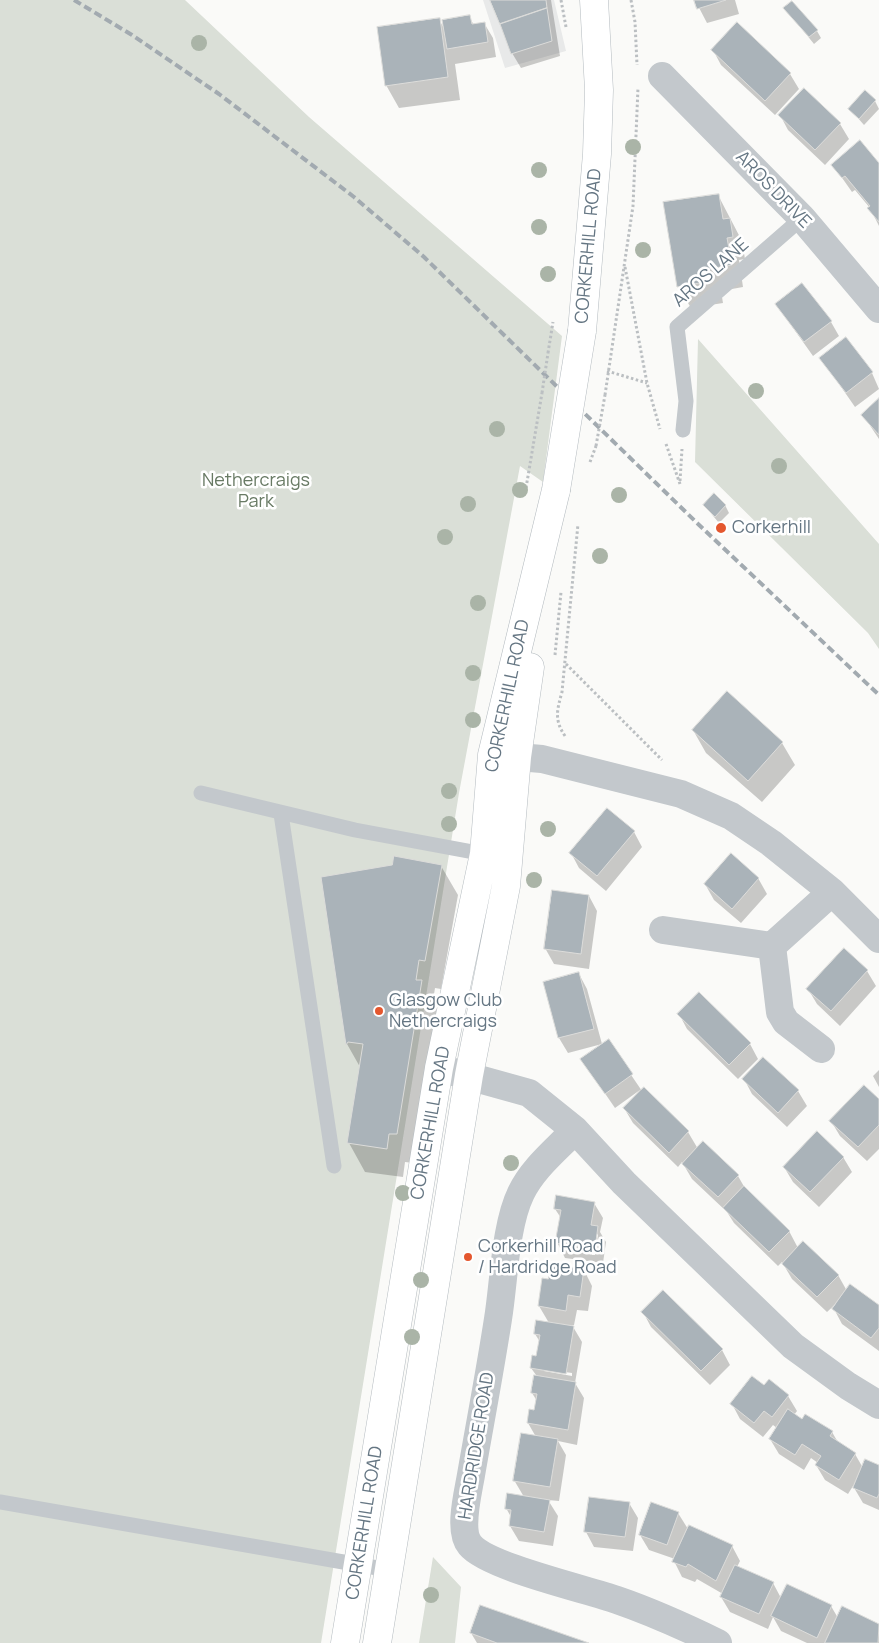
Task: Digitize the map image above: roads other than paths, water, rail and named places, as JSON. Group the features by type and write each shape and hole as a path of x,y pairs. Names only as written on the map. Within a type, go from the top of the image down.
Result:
{"street":[{"name":"CORKERHILL ROAD","path":"345,1643 439,1068 504,756 556,490 582,331 598,136 599,90 594,0"},
{"name":"AROS DRIVE","path":"645,76 802,218 879,310"},
{"name":"CORKERHILL ROAD","path":"377,1643 469,1075 506,886 504,756"},
{"path":"504,756 542,759 680,794 730,816 772,844 832,892 879,939"},
{"path":"772,946 832,892"},
{"path":"662,930 772,946"},
{"path":"772,946 780,1012 786,1022 822,1049"},
{"path":"439,1068 469,1075 529,1094 575,1130 624,1183 794,1346 848,1386 879,1405"},
{"name":"HARDRIDGE ROAD","path":"575,1130 536,1170 521,1194 518,1203 511,1231 464,1530 469,1544 480,1554 502,1564 617,1600 677,1623 718,1643"}],"lane":[{"name":"AROS LANE","path":"683,430 686,401 677,327 802,218"},
{"path":"202,793 281,814 484,854"},
{"path":"281,814 334,1166"},
{"path":"0,1502 358,1563 389,1570"}],"railway":[{"path":"74,0 132,35 219,94 354,197 424,257 696,522 879,695"}],"place":[{"name":"Corkerhill","path":"721,528"},
{"name":"Glasgow Club Nethercraigs","path":"379,1011"},
{"name":"Corkerhill Road / Hardridge Road","path":"468,1257"}],"park label":[{"name":"Nethercraigs Park","path":"256,491"}]}
